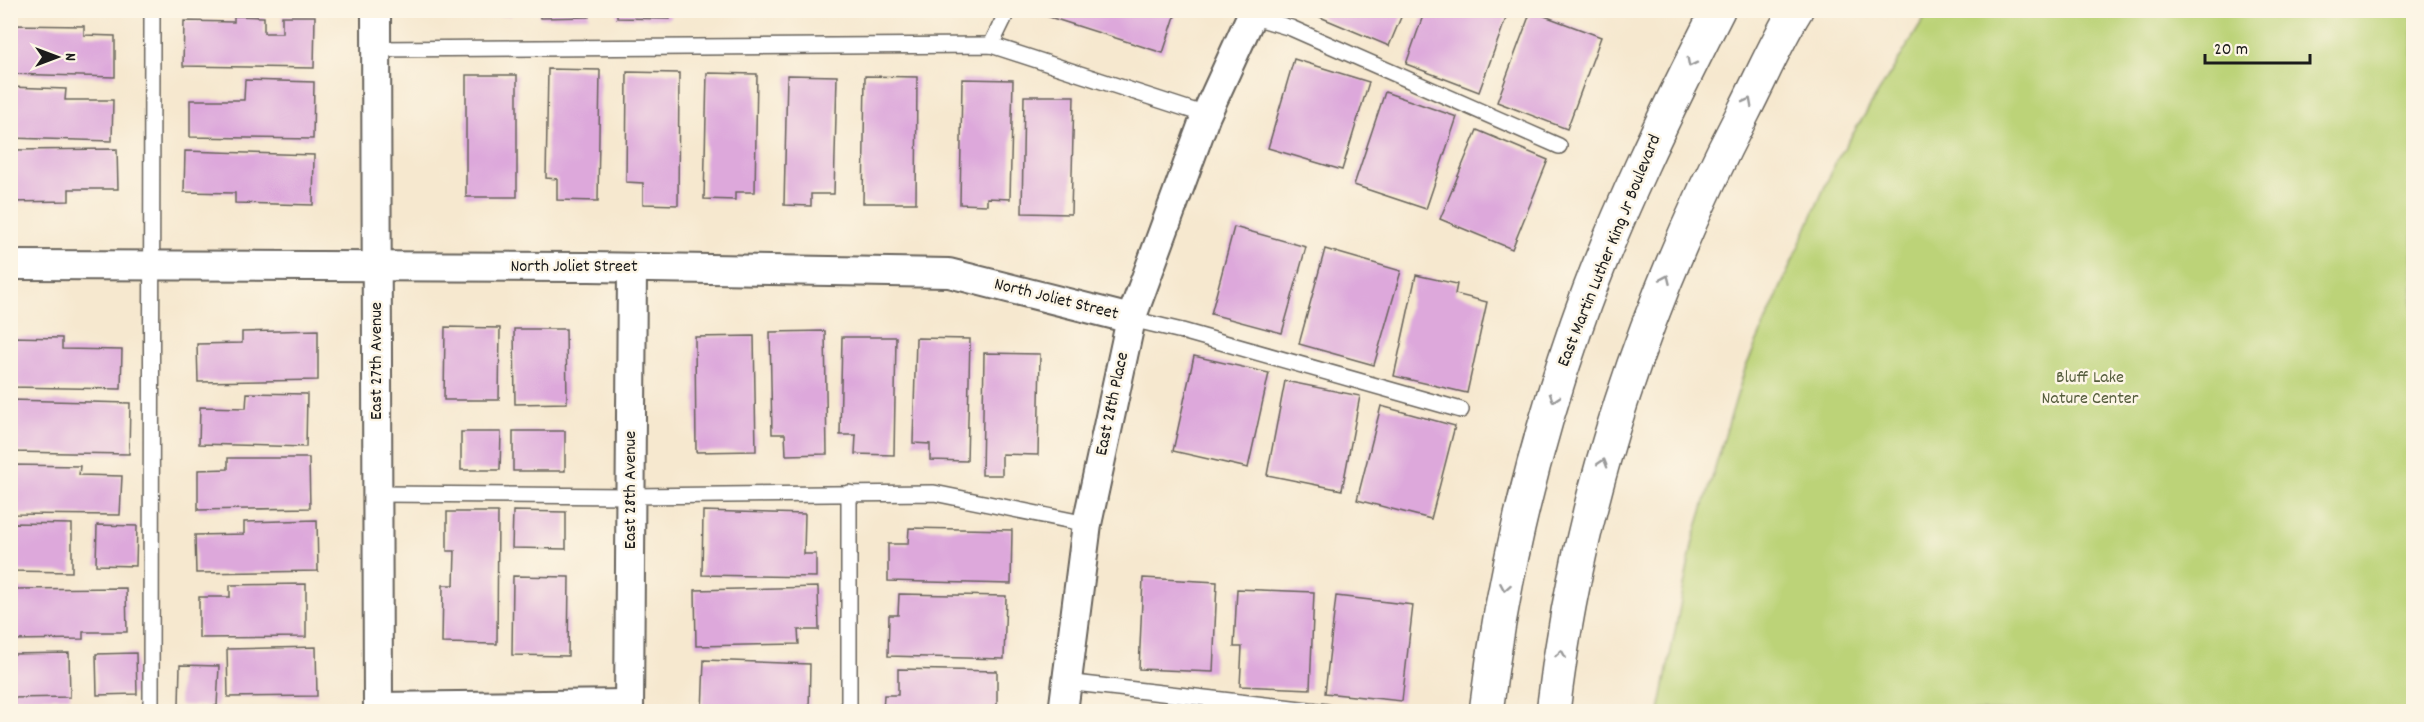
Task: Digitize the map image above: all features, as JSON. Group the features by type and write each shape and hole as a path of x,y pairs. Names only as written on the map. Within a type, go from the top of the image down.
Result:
{"main road":[{"name":"East Martin Luther King Jr Boulevard","path":"1486,711 1509,564 1535,457 1577,323 1617,222 1668,108 1718,10"},
{"path":"1553,711 1573,585 1598,479 1653,307 1716,164 1796,10"}],"street":[{"name":"East 27th Avenue","path":"376,10 378,709"},
{"name":"East 28th Place","path":"1063,711 1088,524 1131,319 1206,115 1252,13"},
{"name":"North Joliet Street","path":"10,265 632,268 949,273 1131,319"},
{"name":"East 28th Avenue","path":"629,708 632,268"},
{"path":"378,709 629,708"}],"lane":[{"path":"151,711 152,10"},
{"path":"991,45 1008,10"},
{"path":"1252,13 1559,146"},
{"path":"376,49 991,45 1206,115"},
{"path":"1131,319 1182,331 1461,410"},
{"path":"849,493 849,711"},
{"path":"378,494 631,496 934,493 1088,524"},
{"path":"1066,682 1327,711"}],"green space":[{"name":"Bluff Lake Nature Center","path":"1929,11 2413,11 2413,711 1659,711 1693,541 1745,369 1836,161"}],"building":[{"path":"465,10 510,10 510,16 465,15"},
{"path":"539,10 589,10 589,17 540,18"},
{"path":"617,10 670,10 670,19 617,18"},
{"path":"1045,10 1177,10 1163,53 1043,15"},
{"path":"1323,10 1404,10 1389,46 1320,17"},
{"path":"1425,10 1509,10 1479,92 1406,64"},
{"path":"1531,11 1601,37 1567,129 1497,102"},
{"path":"234,16 264,17 264,33 282,33 282,16 315,16 314,68 183,66 184,21 234,22"},
{"path":"10,25 84,26 84,35 115,36 115,77 10,74"},
{"path":"1294,59 1369,82 1342,170 1268,148"},
{"path":"548,69 600,70 598,201 557,200 557,179 546,178"},
{"path":"627,72 679,73 678,205 643,204 643,183 626,182"},
{"path":"707,73 757,74 755,192 735,192 735,200 704,199"},
{"path":"466,75 517,75 517,197 466,197"},
{"path":"787,75 837,76 834,194 811,194 811,206 784,205"},
{"path":"865,76 917,77 916,203 863,203"},
{"path":"962,79 1013,80 1010,199 987,198 987,205 960,204"},
{"path":"245,80 314,82 313,139 190,137 190,100 244,100"},
{"path":"10,87 66,89 65,100 113,100 112,141 10,138"},
{"path":"1385,92 1457,117 1426,209 1354,185"},
{"path":"1024,96 1074,96 1071,214 1022,213"},
{"path":"1477,130 1548,160 1512,249 1440,219"},
{"path":"117,149 118,189 69,189 69,201 10,202 10,150"},
{"path":"185,151 314,155 313,205 235,203 235,193 184,192"},
{"path":"1234,227 1306,247 1282,333 1211,314"},
{"path":"1325,249 1401,271 1374,365 1299,344"},
{"path":"1416,275 1457,284 1455,294 1487,302 1467,393 1394,376"},
{"path":"445,327 500,328 499,400 444,400"},
{"path":"514,329 566,329 567,403 515,404"},
{"path":"318,330 318,380 198,382 197,344 242,343 242,332"},
{"path":"825,331 827,454 786,455 785,434 772,434 770,332"},
{"path":"754,336 756,451 696,452 695,337"},
{"path":"10,337 62,338 62,349 122,350 121,389 10,387"},
{"path":"842,337 896,337 894,455 855,454 856,435 840,435"},
{"path":"916,338 970,339 967,461 930,460 930,444 913,443"},
{"path":"984,353 1040,354 1038,455 1002,454 1002,475 982,475"},
{"path":"1194,356 1269,373 1248,468 1173,451"},
{"path":"1285,381 1360,396 1342,490 1267,475"},
{"path":"247,393 307,394 306,447 199,444 200,407 246,408"},
{"path":"10,400 130,403 129,454 10,452"},
{"path":"1381,406 1455,426 1431,519 1357,500"},
{"path":"513,431 565,431 565,471 513,471"},
{"path":"461,432 501,432 500,470 461,470"},
{"path":"228,458 309,458 310,508 198,510 198,470 228,469"},
{"path":"10,465 80,466 79,475 122,476 120,515 10,514"},
{"path":"513,511 566,512 566,549 512,548"},
{"path":"703,511 805,514 804,554 816,554 816,577 702,575"},
{"path":"447,512 498,512 497,644 442,643 443,585 454,585 455,551 447,551"},
{"path":"317,520 318,571 196,573 195,535 244,534 244,522"},
{"path":"10,523 72,524 72,572 10,571"},
{"path":"97,525 137,526 136,566 96,565"},
{"path":"909,528 1012,530 1011,584 888,581 888,544 908,544"},
{"path":"513,576 569,577 568,656 512,655"},
{"path":"1143,578 1217,582 1213,672 1139,669"},
{"path":"306,584 306,637 199,638 199,597 230,597 230,585"},
{"path":"818,587 819,630 798,630 799,644 696,646 695,590"},
{"path":"126,588 127,632 83,632 83,639 10,640 10,589"},
{"path":"1237,589 1314,592 1310,689 1240,686 1242,647 1234,647"},
{"path":"899,594 1006,596 1004,659 888,656 889,615 898,615"},
{"path":"1336,596 1413,605 1402,701 1325,693"},
{"path":"316,647 317,696 228,697 227,649"},
{"path":"69,653 70,697 10,698 10,654"},
{"path":"136,653 137,694 97,695 96,654"},
{"path":"704,660 810,664 809,712 702,712"},
{"path":"180,665 219,666 217,706 179,705"},
{"path":"898,669 997,671 997,712 883,712 884,695 898,695"}]}
